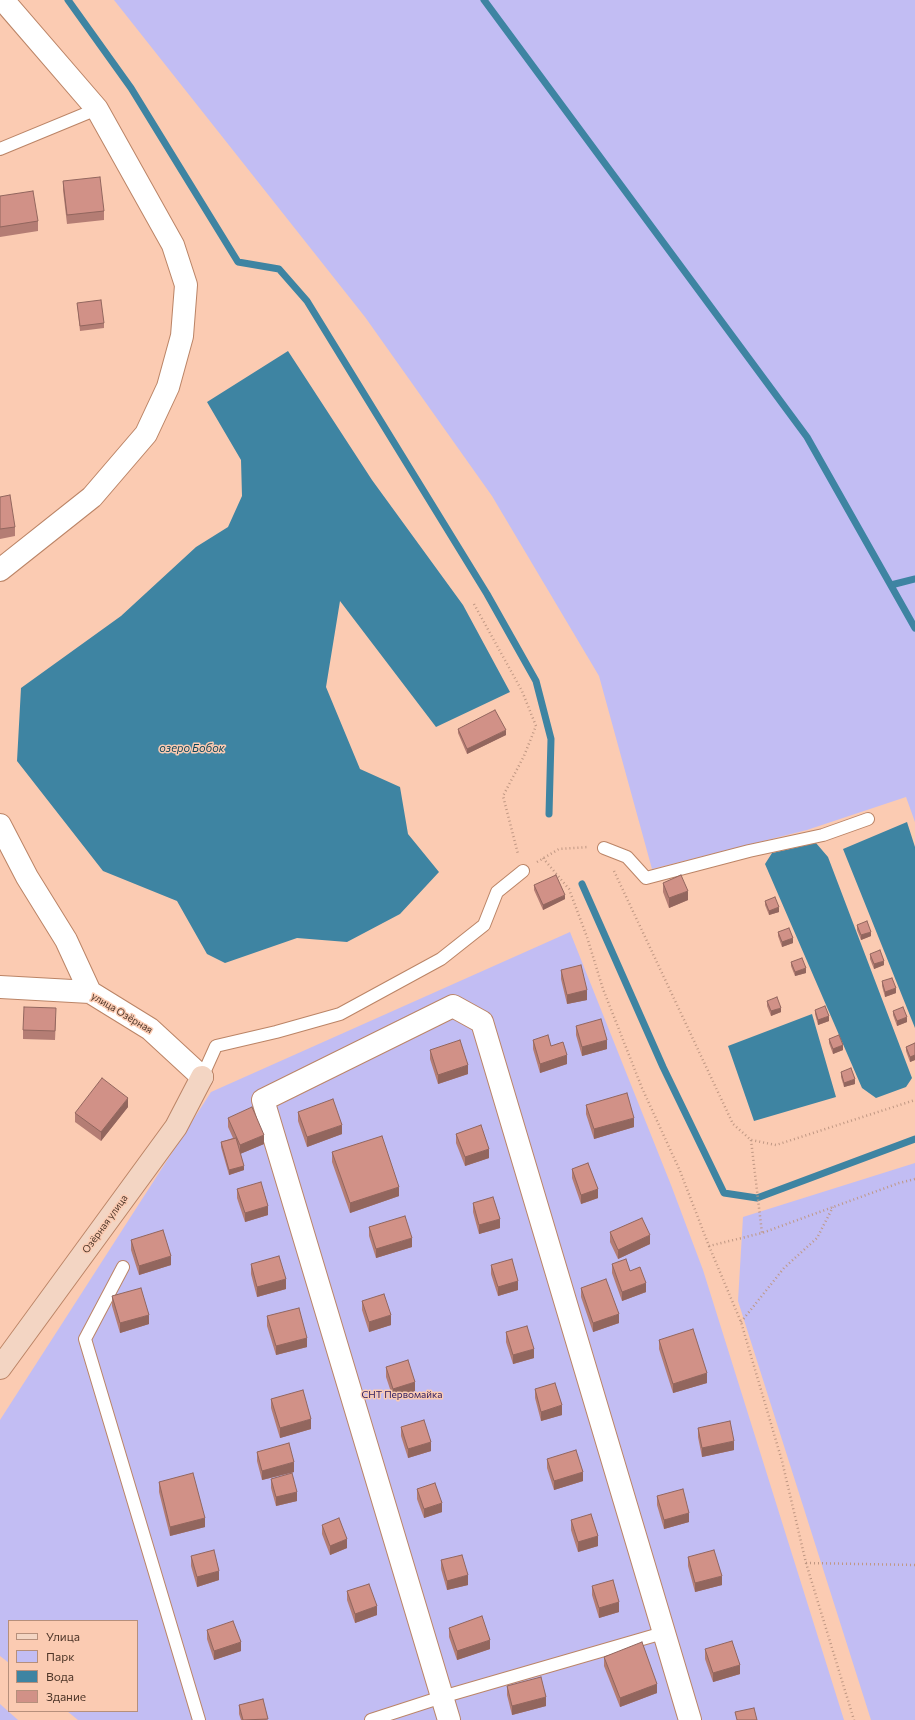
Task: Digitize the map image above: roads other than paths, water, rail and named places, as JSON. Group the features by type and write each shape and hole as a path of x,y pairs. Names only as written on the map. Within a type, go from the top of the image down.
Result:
{"street":[{"path":"0,570 92,496 146,434 168,387 182,336 186,285 173,245 97,109 3,0"},
{"path":"0,825 27,877 66,940 90,992"},
{"name":"улица Озёрная","path":"0,987 90,992 150,1028 202,1077"},
{"path":"449,1720 263,1100 453,1006 482,1022 690,1720"},
{"name":"Озёрная улица","path":"0,1368 176,1127 202,1077"}],"lane":[{"path":"0,149 97,109"},
{"path":"604,848 627,857 646,878 749,851 823,835 868,818"},
{"path":"202,1077 216,1046 276,1032 340,1014 442,959 484,925 497,892 523,871"},
{"path":"122,1267 85,1339 199,1720"},
{"path":"372,1720 442,1697 663,1633"}],"water":[{"name":"озеро Бобок","path":"288,351 372,480 463,605 510,692 436,727 340,601 326,687 360,769 400,787 408,834 439,872 400,914 347,942 297,938 225,963 207,954 177,901 103,871 17,761 21,688 121,616 196,547 228,527 242,496 241,460 207,402"},
{"path":"907,822 915,847 915,1028 843,849"},
{"path":"816,843 828,857 912,1078 906,1087 876,1098 862,1088 765,864 772,853"},
{"path":"812,1014 836,1097 754,1121 728,1046"}],"waterway":[{"path":"68,0 131,88 238,262 279,269 307,301 487,594 536,681 551,739 549,814"},
{"path":"484,0 807,437 915,628"},
{"path":"891,585 915,579"},
{"path":"582,884 663,1067 724,1193 757,1198 915,1139"}],"park label":[{"name":"СНТ Первомайка","path":"402,1395"}]}
